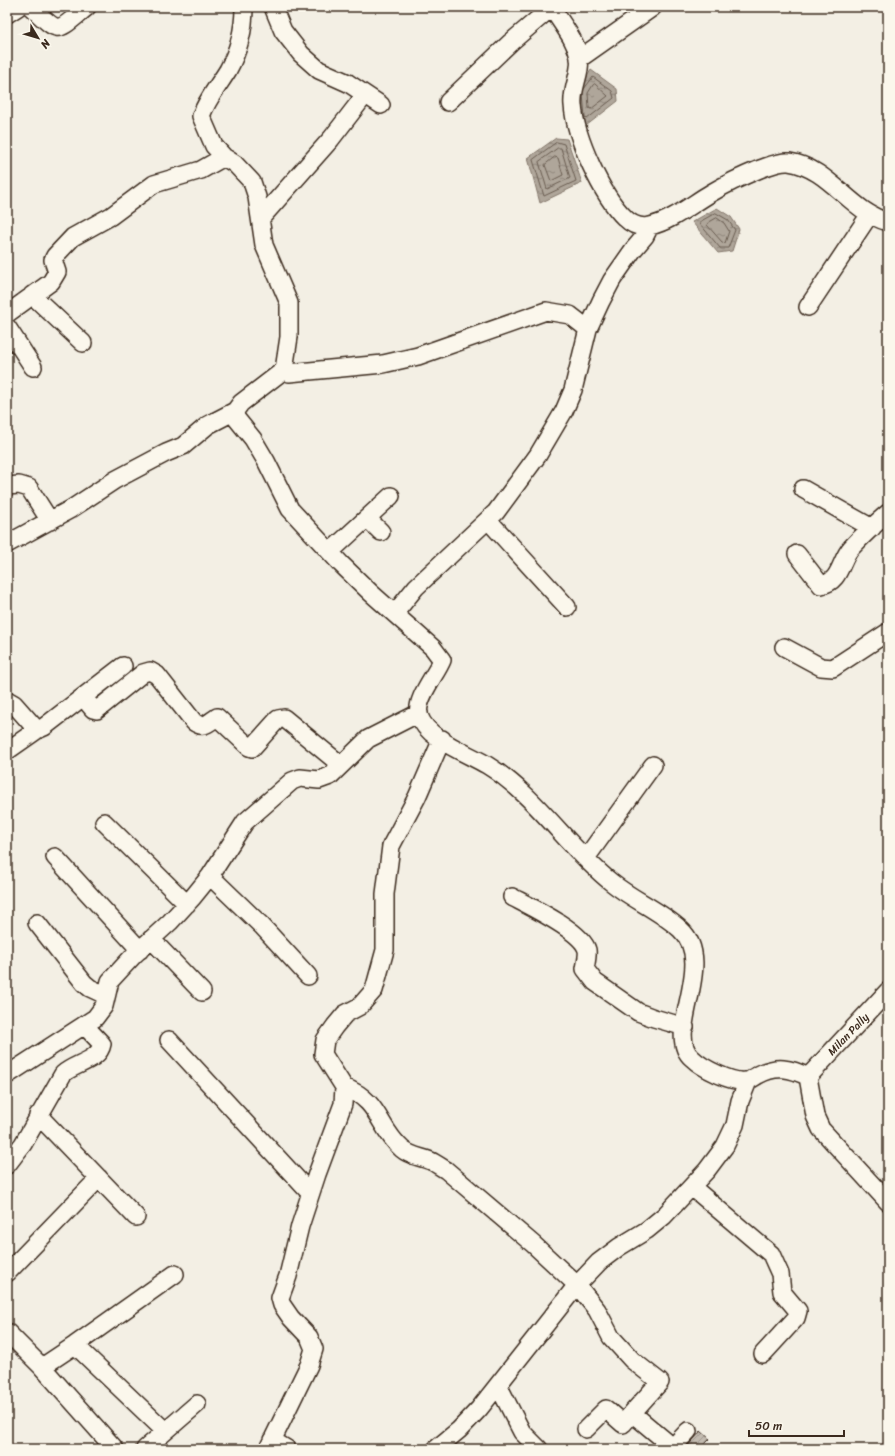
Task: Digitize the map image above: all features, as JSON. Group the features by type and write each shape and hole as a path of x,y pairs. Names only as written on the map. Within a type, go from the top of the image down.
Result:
{"street":[{"path":"7,14 18,7"},
{"path":"30,7 53,28 64,26 87,7"},
{"path":"7,544 71,509 115,480 183,446 208,426 235,411 241,403 284,370 288,337 289,303 264,245 261,218 252,182 235,164 224,157 214,146 201,116 204,107 228,69 239,45 244,24 244,7"},
{"path":"273,7 283,31 301,54 319,70 348,83 381,105"},
{"path":"448,102 511,42 552,7 574,41 579,59 572,105 575,121 587,153 606,193 626,219 639,227 650,226 681,212 737,179 774,163 787,162 812,169 870,214 888,222"},
{"path":"579,59 653,7"},
{"path":"261,218 331,139 365,95"},
{"path":"7,314 52,282 57,272 53,260 73,237 111,216 154,184 201,170 224,157"},
{"path":"808,307 870,214"},
{"path":"395,613 416,587 496,512 538,455 564,411 573,390 588,329 612,280 633,250 645,236 650,226"},
{"path":"32,295 83,343"},
{"path":"284,370 289,373 383,364 437,350 546,311 570,315 588,329"},
{"path":"7,327 33,367"},
{"path":"235,411 236,418 253,439 266,461 290,509 371,593 433,648 442,660 420,702 419,713 425,727 442,740 488,765 510,781 611,882 666,917 681,930 690,941 695,952 693,979 683,1038 686,1051 691,1058 716,1074 739,1081 748,1082 769,1070 785,1068 808,1077 815,1116 821,1129 888,1202"},
{"path":"7,486 19,485 29,488 50,521"},
{"path":"803,488 872,528"},
{"path":"330,552 391,496"},
{"path":"797,554 821,585 829,584 839,573 844,559 851,549 888,513"},
{"path":"368,518 381,532"},
{"path":"488,520 567,608"},
{"path":"784,647 821,667 833,668 888,632"},
{"path":"7,751 37,730 44,728 123,666"},
{"path":"83,697 93,709 97,710 143,673 150,671 157,675 194,722 200,726 205,726 217,716 249,747 252,748 278,719 284,718 341,766"},
{"path":"7,700 14,704 37,730"},
{"path":"7,1075 95,1018 104,1006 105,995 110,981 187,904 210,876 245,822 279,792 292,781 300,778 319,780 330,776 368,739 419,713"},
{"path":"442,740 417,797 391,846 385,894 385,950 374,990 360,1006 345,1014 325,1040 323,1054 344,1087 365,1098 392,1138 402,1148 411,1155 432,1162 446,1170 577,1285 597,1310 611,1337 632,1360 660,1382 622,1424 606,1409 586,1429"},
{"path":"586,858 653,765"},
{"path":"104,822 187,904"},
{"path":"55,857 146,944 202,992"},
{"path":"210,876 262,926 308,976"},
{"path":"512,897 568,929 584,944 587,952 585,968 595,982 638,1012 684,1027"},
{"path":"37,923 84,983 90,988 105,995"},
{"name":"Milan Pally","path":"808,1077 888,991"},
{"path":"7,1165 23,1144 38,1115 63,1074 69,1068 96,1056 101,1050 102,1044 84,1025"},
{"path":"169,1040 310,1193"},
{"path":"436,1449 459,1430 498,1385 577,1285 599,1262 647,1230 664,1216 692,1187 725,1146 735,1125 740,1101 748,1082"},
{"path":"287,1449 270,1444 310,1365 314,1349 309,1337 291,1318 282,1305 280,1298 288,1276 300,1226 310,1193 343,1104 344,1087"},
{"path":"38,1115 136,1217"},
{"path":"7,1273 99,1178"},
{"path":"692,1187 771,1254 780,1274 782,1292 798,1311 796,1318 763,1354"},
{"path":"42,1367 175,1274"},
{"path":"7,1332 42,1367 115,1449"},
{"path":"75,1345 166,1431"},
{"path":"498,1385 522,1432 539,1449"},
{"path":"145,1449 197,1404"},
{"path":"632,1413 674,1448 688,1431"}],"water":[{"path":"591,70 617,89 618,101 582,129 579,90"},
{"path":"556,138 567,139 582,183 540,203 528,158"},
{"path":"717,208 731,217 739,229 732,251 718,253 692,222"}],"building":[{"path":"701,1431 710,1439 700,1449 685,1449"}]}
